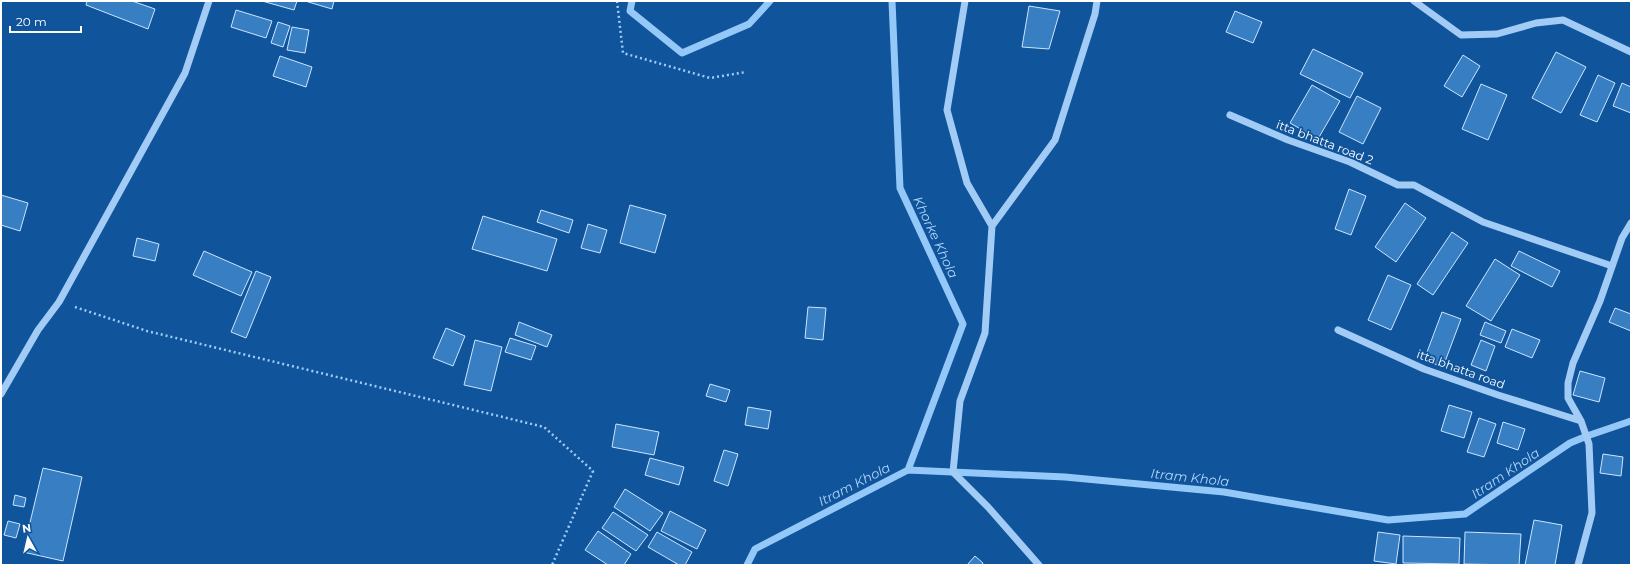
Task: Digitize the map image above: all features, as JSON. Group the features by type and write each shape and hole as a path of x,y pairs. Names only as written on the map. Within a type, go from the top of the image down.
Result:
{"street":[{"path":"1,394 38,330 59,302 185,74 209,1"},
{"path":"965,1 947,110 967,183 992,226"},
{"path":"1039,565 988,507 953,472 960,401 985,333 992,226 1055,140 1095,14 1097,1"},
{"path":"1414,1 1461,35 1497,34 1536,23 1563,20 1631,52"},
{"name":"itta bhatta road 2","path":"1230,115 1288,140 1350,162 1398,185 1414,185 1483,222 1612,266"},
{"path":"1578,565 1592,512 1589,444 1580,421 1568,398 1568,383 1573,363 1600,302 1622,238 1631,223"},
{"name":"itta bhatta road","path":"1338,330 1424,369 1498,395 1580,421"}],"path":[{"path":"617,1 623,53 710,78 746,72"},
{"path":"59,302 147,331 544,427 593,471 552,565"}],"building":[{"path":"87,1 132,1 155,9 148,29 86,5"},
{"path":"262,1 297,1 294,10"},
{"path":"305,1 334,1 332,9"},
{"path":"1029,6 1060,11 1049,49 1022,47"},
{"path":"236,10 272,21 266,38 231,27"},
{"path":"1235,11 1262,22 1253,43 1226,32"},
{"path":"278,22 290,26 283,47 271,43"},
{"path":"292,27 309,30 305,53 287,50"},
{"path":"1313,49 1363,73 1350,98 1300,74"},
{"path":"1556,52 1586,67 1561,113 1532,98"},
{"path":"1463,55 1480,66 1462,97 1444,86"},
{"path":"280,56 312,67 306,87 273,76"},
{"path":"1598,75 1615,83 1597,122 1580,115"},
{"path":"1622,83 1631,87 1631,113 1613,106"},
{"path":"1481,84 1507,95 1488,140 1462,129"},
{"path":"1312,85 1340,101 1318,139 1290,123"},
{"path":"1357,96 1381,108 1363,144 1339,132"},
{"path":"1349,189 1366,196 1351,235 1335,229"},
{"path":"1,195 28,203 20,231 1,225"},
{"path":"1405,203 1426,218 1396,262 1375,247"},
{"path":"630,205 666,215 655,253 620,243"},
{"path":"541,210 573,220 569,233 537,222"},
{"path":"483,216 557,239 547,271 472,249"},
{"path":"588,224 607,230 600,253 581,248"},
{"path":"1452,232 1468,243 1433,295 1417,284"},
{"path":"137,238 159,244 155,261 133,256"},
{"path":"204,251 252,272 241,296 193,275"},
{"path":"1519,251 1560,271 1552,287 1511,266"},
{"path":"1495,259 1520,275 1491,321 1466,306"},
{"path":"256,271 271,277 246,338 231,332"},
{"path":"1388,275 1411,285 1391,330 1368,320"},
{"path":"808,307 826,308 823,340 805,338"},
{"path":"1615,308 1631,314 1631,331 1609,322"},
{"path":"1442,312 1461,319 1443,367 1424,360"},
{"path":"519,322 552,335 547,347 515,335"},
{"path":"1485,322 1506,331 1501,343 1480,335"},
{"path":"446,328 465,336 453,366 433,358"},
{"path":"1512,329 1540,340 1532,358 1505,347"},
{"path":"510,338 536,346 531,360 505,352"},
{"path":"475,340 502,347 491,391 464,385"},
{"path":"1481,340 1495,346 1486,371 1471,365"},
{"path":"1580,371 1605,378 1599,402 1573,395"},
{"path":"710,384 730,390 726,402 706,396"},
{"path":"1449,405 1472,412 1464,438 1441,431"},
{"path":"748,407 771,411 768,429 745,425"},
{"path":"1479,418 1496,424 1484,457 1467,452"},
{"path":"1503,422 1525,429 1518,450 1497,443"},
{"path":"616,424 659,432 654,455 612,447"},
{"path":"724,450 738,454 728,486 714,481"},
{"path":"1603,454 1623,457 1621,476 1600,473"},
{"path":"650,458 684,467 679,485 645,475"},
{"path":"43,468 82,477 63,561 23,552"},
{"path":"625,489 663,513 650,531 614,507"},
{"path":"15,495 26,498 24,507 13,505"},
{"path":"670,511 706,530 697,549 661,531"},
{"path":"613,512 648,535 636,551 602,528"},
{"path":"1534,520 1562,525 1555,565 1525,565"},
{"path":"8,521 20,524 16,538 4,535"},
{"path":"598,531 631,554 624,565 608,565 585,550"},
{"path":"657,532 692,552 685,565 679,565 648,547"},
{"path":"1378,532 1400,535 1396,564 1374,561"},
{"path":"1465,532 1521,534 1519,565 1464,564"},
{"path":"1403,536 1460,538 1459,564 1403,563"},
{"path":"975,556 983,563 982,565 967,565"}],"waterway":[{"name":"Khorke Khola","path":"632,1 630,11 682,53 749,24 770,1"},
{"name":"Khorke Khola","path":"892,1 900,188 963,324 908,470"},
{"name":"Itram Khola","path":"747,565 755,549 908,470 1065,477 1224,492 1388,520 1465,514 1570,443 1631,421"}]}
